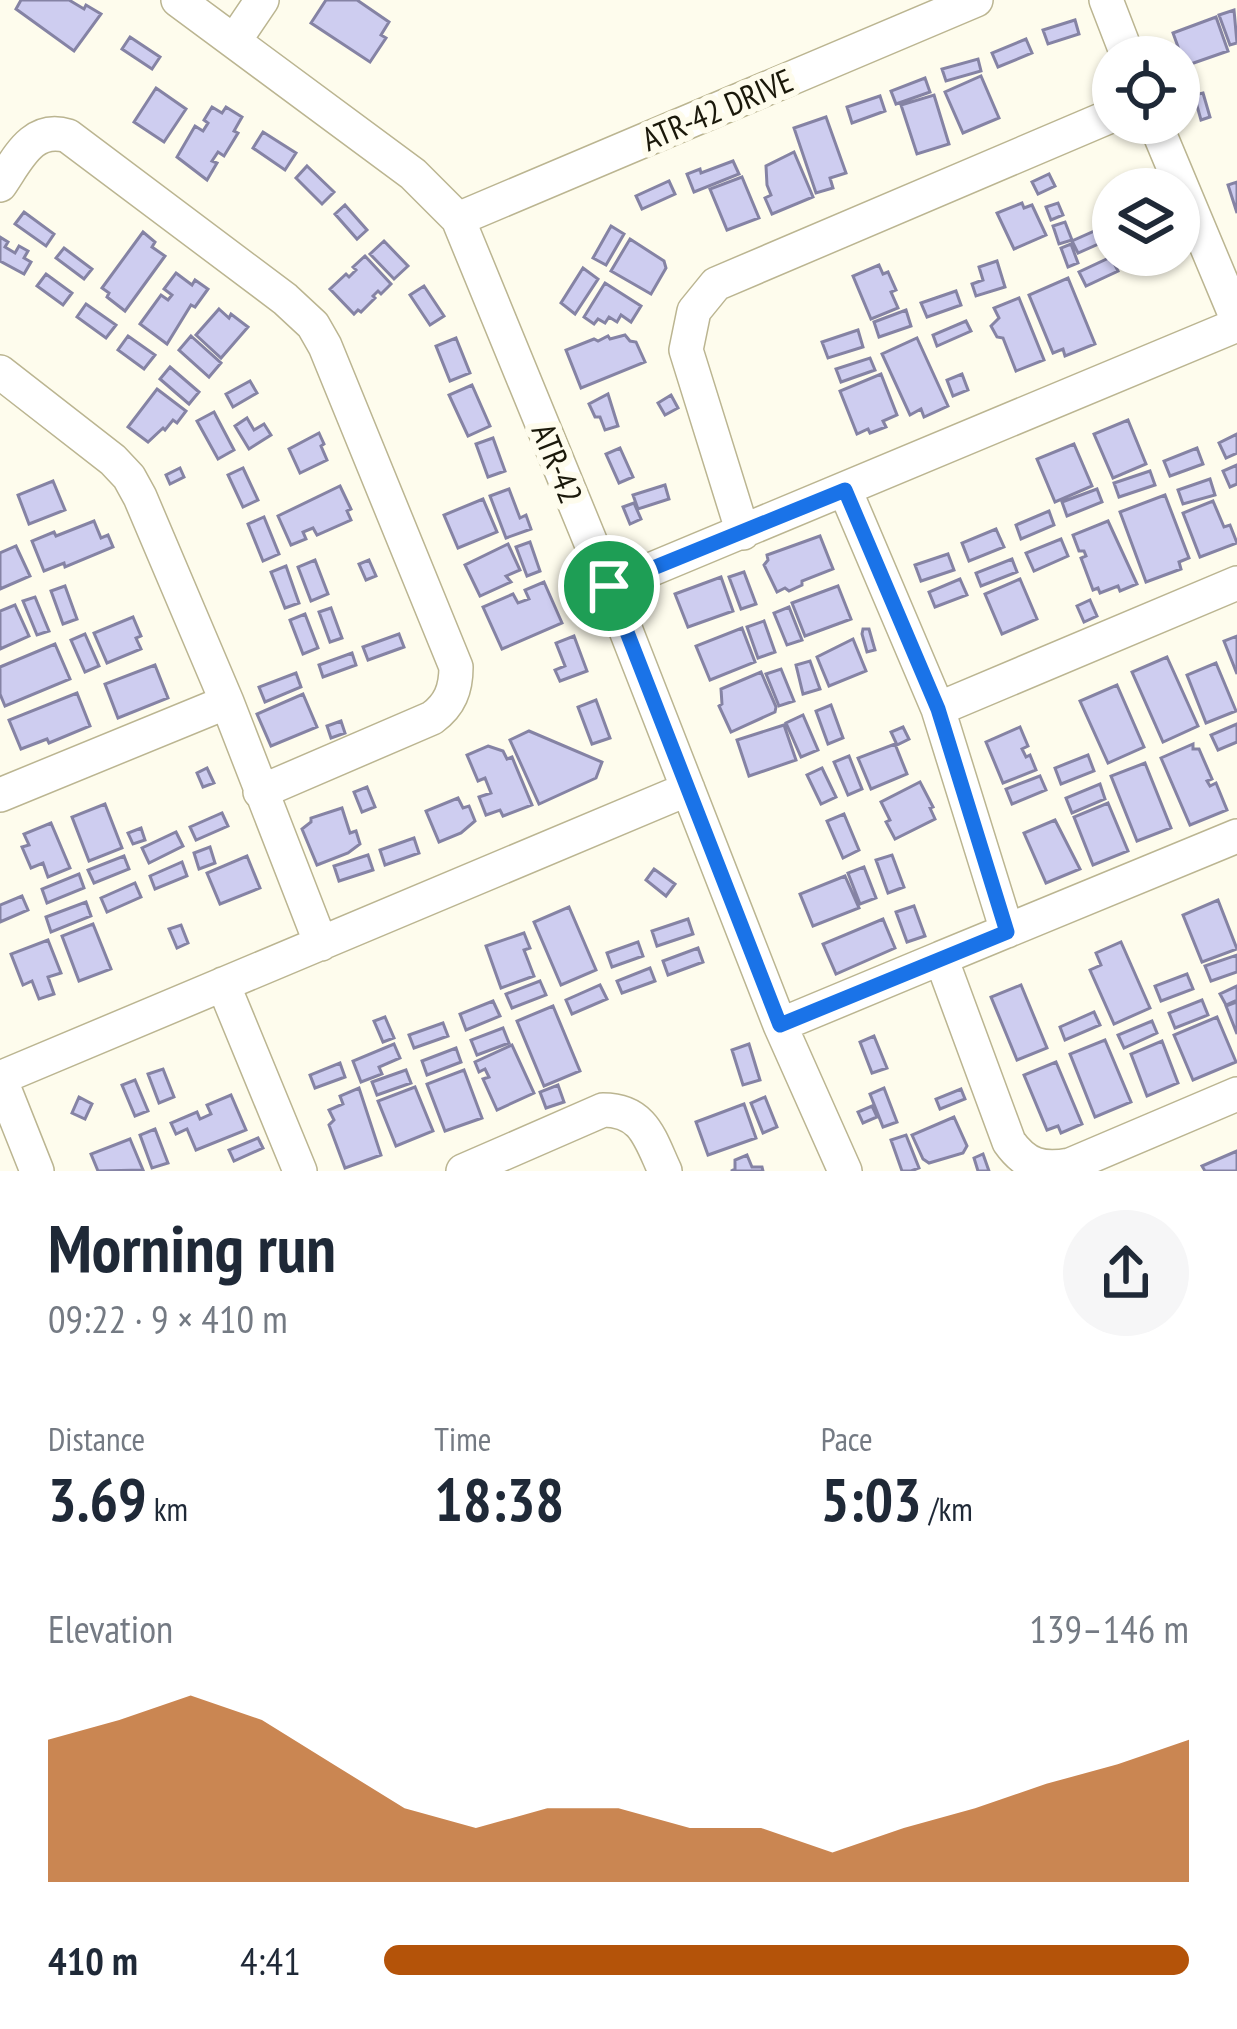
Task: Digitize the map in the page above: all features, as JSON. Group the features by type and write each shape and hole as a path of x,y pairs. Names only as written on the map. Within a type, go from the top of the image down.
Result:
{"street":[{"name":"ATR-42","path":"178,0 413,174 458,218 609,586 780,1025 845,1171"},
{"path":"235,40 262,0"},
{"name":"ATR-42 DRIVE","path":"458,218 976,0"},
{"path":"1106,0 1120,36"},
{"path":"743,532 686,350 694,310 703,296 716,284 1092,124"},
{"path":"0,184 36,138 48,133 68,136 285,299 313,325 325,346 456,667 456,682 443,710 432,718 260,792"},
{"path":"609,586 1237,322 1164,144"},
{"path":"0,371 129,477 227,702 321,944"},
{"path":"845,490 938,709 1007,932"},
{"path":"938,709 1237,583"},
{"path":"0,795 227,702"},
{"path":"37,1171 0,1078 688,789"},
{"path":"780,1025 1237,836"},
{"path":"941,958 1009,1142 1031,1164 1046,1169 1070,1165 1237,1094"},
{"path":"223,984 300,1171"},
{"path":"463,1171 602,1110 637,1119 665,1171"}],"building":[{"path":"21,0 69,0 101,14 74,51 16,9"},
{"path":"326,0 357,0 389,22 381,35 386,38 370,62 311,23"},
{"path":"1234,10 1237,43 1230,45 1219,15"},
{"path":"1216,17 1228,51 1200,61 1200,36 1173,33"},
{"path":"1075,20 1079,34 1048,44 1043,30"},
{"path":"130,37 160,57 152,69 122,49"},
{"path":"1026,39 1032,53 998,67 992,53"},
{"path":"978,59 981,71 946,81 942,69"},
{"path":"981,76 999,118 963,133 945,92"},
{"path":"925,78 930,92 896,104 891,91"},
{"path":"156,88 186,109 164,142 134,122"},
{"path":"1200,94 1210,117 1201,120 1200,116"},
{"path":"934,95 949,144 917,154 901,105"},
{"path":"880,96 885,111 852,123 847,107"},
{"path":"212,107 222,113 226,107 242,117 224,156 218,152 212,161 217,163 207,180 177,157 195,126 203,131"},
{"path":"826,117 846,173 830,178 833,188 816,193 794,128"},
{"path":"263,132 296,153 285,170 253,148"},
{"path":"794,152 813,197 772,214 765,198 771,195 766,166"},
{"path":"733,161 739,174 694,192 687,174"},
{"path":"307,166 334,192 322,204 296,178"},
{"path":"1049,174 1055,186 1038,194 1032,182"},
{"path":"742,177 759,218 727,230 710,189"},
{"path":"669,181 675,194 642,209 636,196"},
{"path":"1237,182 1237,213 1228,185"},
{"path":"1022,203 1024,208 1032,205 1046,235 1014,249 997,213"},
{"path":"1058,203 1063,215 1051,220 1046,207"},
{"path":"345,205 367,230 357,239 335,214"},
{"path":"24,212 54,234 46,246 15,224"},
{"path":"1065,222 1072,240 1059,244 1053,226"},
{"path":"611,226 624,234 606,265 593,258"},
{"path":"143,232 165,256 125,311 102,288"},
{"path":"1092,232 1092,247 1078,253 1072,241"},
{"path":"0,237 15,253 19,246 28,251 24,258 31,262 24,274 0,261"},
{"path":"630,239 664,261 666,268 651,294 611,271"},
{"path":"384,241 408,266 394,279 370,254"},
{"path":"1071,244 1078,263 1068,267 1061,248"},
{"path":"64,248 92,269 84,279 56,258"},
{"path":"365,256 391,284 354,314 330,289 346,274 349,277"},
{"path":"997,261 1005,287 976,296 972,284 983,280 979,267"},
{"path":"879,265 896,290 891,292 898,308 871,319 853,276"},
{"path":"1092,266 1092,276 1107,276 1086,286 1079,272"},
{"path":"583,268 598,279 575,314 561,303"},
{"path":"176,273 208,289 195,307 191,305 167,344 140,324 161,295 168,300 172,295 164,289"},
{"path":"46,274 72,293 63,305 37,286"},
{"path":"1068,278 1095,344 1065,356 1063,349 1053,353 1029,295"},
{"path":"605,283 641,306 631,322 621,315 617,322 609,317 605,323 598,319 594,324 584,317"},
{"path":"424,286 444,316 430,325 410,295"},
{"path":"956,291 961,305 927,317 921,303"},
{"path":"1019,298 1044,360 1016,371 1003,338 991,326 999,318 994,308"},
{"path":"86,304 116,325 106,338 77,317"},
{"path":"219,309 248,327 221,358 196,335"},
{"path":"906,310 911,326 879,337 874,322"},
{"path":"966,321 971,331 937,346 933,335"},
{"path":"858,330 863,347 828,358 822,342"},
{"path":"625,335 636,342 645,362 581,388 566,350 594,339"},
{"path":"128,336 155,355 144,369 118,350"},
{"path":"191,336 221,363 209,377 179,350"},
{"path":"456,338 470,373 450,381 436,346"},
{"path":"917,338 948,406 924,417 921,409 910,415 882,354"},
{"path":"870,358 875,370 841,382 836,369"},
{"path":"170,367 199,392 189,404 160,379"},
{"path":"881,374 897,415 883,421 886,427 857,434 840,391"},
{"path":"962,374 968,390 953,396 947,380"},
{"path":"250,381 257,393 233,407 226,394"},
{"path":"472,385 490,426 468,436 449,395"},
{"path":"157,389 186,411 177,423 173,420 148,442 128,427"},
{"path":"608,394 618,426 605,430 589,404"},
{"path":"671,395 678,408 665,415 658,403"},
{"path":"214,412 234,450 218,459 197,421"},
{"path":"247,418 254,430 264,424 271,435 249,449 235,426"},
{"path":"1128,420 1146,464 1113,478 1094,434"},
{"path":"319,433 327,460 300,473 289,449"},
{"path":"1237,434 1237,453 1226,458 1219,443"},
{"path":"493,438 505,471 488,477 476,444"},
{"path":"1074,444 1092,486 1055,502 1037,459"},
{"path":"620,448 633,477 619,483 606,454"},
{"path":"1197,448 1203,464 1170,476 1164,461"},
{"path":"1237,465 1237,484 1230,487 1223,471"},
{"path":"180,468 184,477 170,484 166,475"},
{"path":"243,468 258,500 243,507 228,475"},
{"path":"1150,471 1155,485 1119,497 1114,483"},
{"path":"1210,479 1215,495 1183,504 1178,490"},
{"path":"53,481 65,510 29,524 18,495"},
{"path":"665,485 669,499 638,509 633,495"},
{"path":"340,486 351,520 317,535 313,528 303,532 306,539 291,545 278,516"},
{"path":"509,489 520,518 526,515 531,529 506,538 490,496"},
{"path":"1097,489 1102,502 1067,516 1062,502"},
{"path":"1165,495 1189,558 1179,562 1181,569 1146,582 1120,512"},
{"path":"483,499 497,532 458,548 444,515"},
{"path":"1213,501 1237,543 1200,557 1183,513"},
{"path":"634,503 641,519 630,524 623,507"},
{"path":"1049,511 1054,525 1021,539 1016,525"},
{"path":"264,517 279,554 263,561 248,524"},
{"path":"94,521 101,538 108,535 113,547 44,571 32,541"},
{"path":"1108,521 1137,584 1100,593 1098,588 1093,590 1081,558 1086,556 1073,535"},
{"path":"996,529 1004,547 969,561 962,543"},
{"path":"820,536 833,569 789,591 777,592 764,565 767,555"},
{"path":"1061,539 1068,556 1034,571 1026,553"},
{"path":"530,542 540,571 527,576 516,547"},
{"path":"508,544 520,570 506,576 511,582 480,596 465,565"},
{"path":"16,546 30,576 0,589 0,553"},
{"path":"948,554 954,570 921,581 915,565"},
{"path":"1012,559 1017,572 981,586 976,573"},
{"path":"315,560 328,594 311,601 298,567"},
{"path":"369,560 376,576 366,580 359,564"},
{"path":"286,566 299,603 285,608 271,572"},
{"path":"744,572 756,604 741,609 729,577"},
{"path":"721,577 733,611 688,627 675,594"},
{"path":"960,579 967,595 935,607 929,592"},
{"path":"1020,579 1037,619 1002,634 985,594"},
{"path":"544,582 562,623 502,649 483,607 513,594 518,603 529,599 525,590"},
{"path":"65,586 77,619 63,624 51,591"},
{"path":"838,586 851,619 805,636 792,603"},
{"path":"35,597 49,631 37,635 23,601"},
{"path":"1090,600 1097,616 1084,622 1077,606"},
{"path":"15,605 29,636 0,649 0,611"},
{"path":"789,607 802,640 787,645 774,613"},
{"path":"331,608 342,638 330,642 319,612"},
{"path":"305,614 318,648 303,654 290,620"},
{"path":"133,617 141,649 107,663 94,633"},
{"path":"764,621 775,652 758,658 747,627"},
{"path":"742,628 755,662 710,680 696,646"},
{"path":"863,629 869,629 875,650 867,652"},
{"path":"85,634 99,666 85,672 71,640"},
{"path":"399,634 404,647 368,660 363,647"},
{"path":"574,636 587,671 560,681 555,670 565,666 556,643"},
{"path":"1237,636 1237,674 1224,641"},
{"path":"853,639 866,671 829,686 817,657"},
{"path":"55,644 70,679 5,706 0,667"},
{"path":"352,653 356,665 323,677 319,665"},
{"path":"1167,657 1198,726 1163,742 1132,672"},
{"path":"810,661 820,689 803,694 796,665"},
{"path":"1216,663 1236,711 1206,723 1187,675"},
{"path":"155,665 168,698 118,718 105,684"},
{"path":"781,669 794,701 779,706 766,674"},
{"path":"761,672 775,712 731,732 719,706 721,689"},
{"path":"296,673 301,687 265,702 259,687"},
{"path":"1117,685 1144,747 1108,763 1080,701"},
{"path":"77,693 90,726 21,749 9,720"},
{"path":"303,694 317,727 271,746 257,714"},
{"path":"596,700 610,738 592,744 578,707"},
{"path":"831,705 843,738 828,744 816,711"},
{"path":"803,715 818,750 801,757 786,723"},
{"path":"341,721 345,733 331,738 327,726"},
{"path":"1237,724 1237,742 1218,750 1211,735"},
{"path":"784,725 796,760 749,776 737,740"},
{"path":"903,727 909,739 897,745 891,732"},
{"path":"1020,727 1028,746 1022,749 1036,770 1003,783 986,742"},
{"path":"529,731 602,762 596,778 539,804 510,740"},
{"path":"895,744 907,774 871,789 858,758"},
{"path":"1193,744 1212,779 1207,781 1210,786 1216,783 1227,810 1190,825 1161,758"},
{"path":"488,746 503,751 507,759 512,757 532,805 503,816 500,810 486,815 479,797 491,793 485,778 478,781 467,755"},
{"path":"1088,755 1094,771 1061,784 1055,768"},
{"path":"849,756 862,789 848,795 834,762"},
{"path":"1145,763 1171,828 1137,841 1111,776"},
{"path":"207,768 214,783 203,787 197,773"},
{"path":"822,768 836,797 821,804 807,775"},
{"path":"1040,776 1046,790 1012,804 1006,789"},
{"path":"920,782 935,819 895,839 881,802"},
{"path":"1100,784 1105,799 1072,813 1066,798"},
{"path":"367,787 375,807 362,812 354,792"},
{"path":"458,798 463,808 469,806 475,821 439,842 426,811"},
{"path":"1108,803 1128,851 1093,865 1074,817"},
{"path":"105,804 122,848 89,861 72,817"},
{"path":"342,808 350,833 356,831 360,844 317,865 302,829 311,818"},
{"path":"222,813 228,826 196,840 190,827"},
{"path":"844,814 859,850 843,858 827,821"},
{"path":"1055,820 1080,869 1046,883 1024,833"},
{"path":"51,823 70,868 48,877 43,863 31,868 22,847 29,845 24,834"},
{"path":"141,828 145,840 133,844 128,833"},
{"path":"176,832 183,846 149,863 142,848"},
{"path":"414,838 419,853 385,865 380,850"},
{"path":"210,847 215,863 199,869 194,853"},
{"path":"368,855 373,870 339,881 334,866"},
{"path":"892,855 904,887 888,893 876,860"},
{"path":"124,856 129,869 94,883 88,870"},
{"path":"247,856 260,888 220,904 207,873"},
{"path":"182,862 187,876 155,889 150,876"},
{"path":"864,867 876,898 860,904 848,873"},
{"path":"654,869 675,884 666,896 646,880"},
{"path":"79,874 84,888 47,903 42,889"},
{"path":"845,876 859,908 813,926 800,894"},
{"path":"135,883 141,897 107,912 101,898"},
{"path":"22,896 28,910 0,922 0,905"},
{"path":"1218,900 1237,949 1202,962 1183,915"},
{"path":"86,902 91,916 51,932 46,917"},
{"path":"914,906 925,936 907,942 896,912"},
{"path":"569,907 596,970 561,985 534,922"},
{"path":"688,919 693,934 657,946 652,931"},
{"path":"883,919 895,948 836,974 823,944"},
{"path":"93,924 111,969 79,981 62,936"},
{"path":"181,925 188,943 177,948 169,929"},
{"path":"524,933 530,948 524,950 534,976 501,988 486,946"},
{"path":"48,940 61,973 48,977 54,994 39,999 32,981 23,985 11,954"},
{"path":"638,942 643,956 612,967 607,953"},
{"path":"1121,942 1150,1008 1114,1024 1090,970 1101,965 1096,953"},
{"path":"698,948 703,962 668,975 663,961"},
{"path":"1237,955 1237,972 1211,981 1205,966"},
{"path":"650,968 655,981 622,993 617,981"},
{"path":"1187,974 1193,989 1161,1001 1155,986"},
{"path":"540,981 546,995 512,1008 506,994"},
{"path":"600,985 607,999 572,1014 566,1000"},
{"path":"1021,985 1047,1048 1017,1060 991,997"},
{"path":"1237,986 1237,1000 1226,1005 1220,994"},
{"path":"1202,1000 1208,1015 1175,1028 1169,1013"},
{"path":"493,1001 500,1016 466,1030 460,1014"},
{"path":"1237,1002 1237,1034 1226,1006"},
{"path":"553,1006 580,1071 544,1086 517,1021"},
{"path":"1094,1012 1100,1025 1065,1040 1060,1027"},
{"path":"385,1017 394,1038 383,1042 374,1021"},
{"path":"1217,1017 1236,1062 1193,1080 1174,1035"},
{"path":"1152,1021 1157,1033 1124,1048 1118,1035"},
{"path":"443,1023 448,1036 414,1048 409,1035"},
{"path":"503,1028 509,1043 477,1055 471,1040"},
{"path":"874,1036 887,1068 872,1073 860,1042"},
{"path":"1105,1040 1131,1102 1095,1117 1070,1054"},
{"path":"1162,1041 1178,1083 1147,1096 1131,1054"},
{"path":"394,1044 400,1058 379,1067 382,1074 361,1082 353,1061"},
{"path":"749,1044 760,1080 743,1085 732,1050"},
{"path":"512,1045 534,1093 497,1110 483,1079 489,1077 485,1069 479,1072 475,1062"},
{"path":"456,1048 461,1062 427,1075 422,1061"},
{"path":"1056,1062 1082,1124 1061,1133 1058,1126 1047,1130 1024,1075"},
{"path":"340,1063 345,1077 315,1088 310,1075"},
{"path":"163,1069 174,1097 159,1103 148,1074"},
{"path":"406,1070 411,1083 377,1095 372,1082"},
{"path":"464,1070 482,1118 445,1131 427,1084"},
{"path":"135,1080 148,1111 135,1116 122,1085"},
{"path":"558,1085 564,1102 546,1108 540,1092"},
{"path":"415,1087 433,1131 396,1146 378,1101"},
{"path":"359,1088 381,1155 345,1168 329,1125 334,1120 329,1110 343,1104 340,1096"},
{"path":"884,1088 897,1122 883,1127 870,1094"},
{"path":"961,1089 965,1099 940,1109 936,1099"},
{"path":"231,1095 246,1130 196,1150 187,1129 176,1134 171,1123 197,1112 200,1119 211,1114 207,1105"},
{"path":"79,1097 92,1104 85,1119 72,1113"},
{"path":"765,1097 777,1127 763,1133 751,1103"},
{"path":"744,1104 756,1138 708,1155 696,1122"},
{"path":"872,1106 877,1117 863,1123 858,1112"},
{"path":"954,1117 967,1146 963,1153 929,1163 912,1135"},
{"path":"155,1129 168,1163 152,1168 140,1135"},
{"path":"906,1135 919,1168 911,1171 902,1171 891,1140"},
{"path":"258,1138 263,1148 234,1161 229,1150"},
{"path":"130,1139 143,1170 98,1171 91,1154"},
{"path":"1237,1151 1237,1171 1205,1171 1202,1166"},
{"path":"983,1154 989,1171 978,1171 974,1158"},
{"path":"747,1155 752,1167 763,1171 731,1171 735,1160"}],"route":[{"path":"845,490 938,709 1007,932 780,1025 609,586 845,490"}]}
